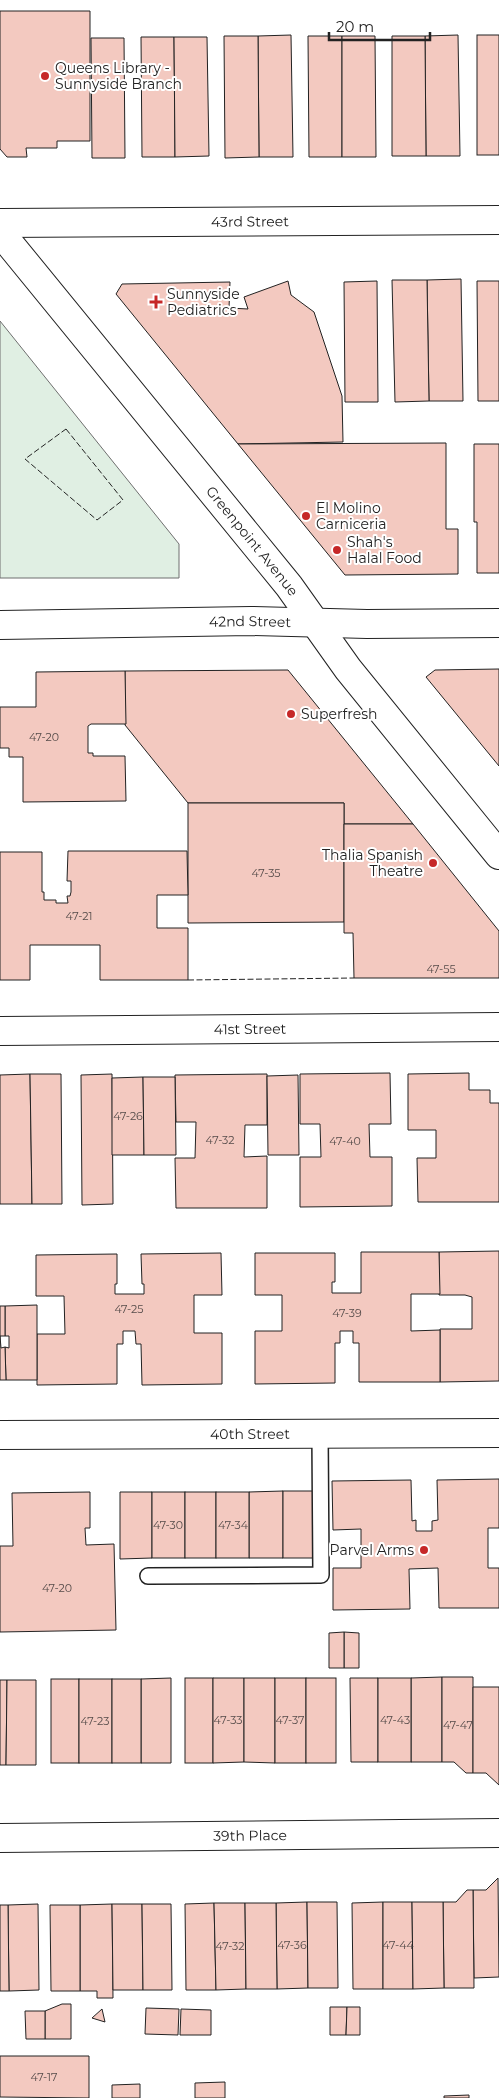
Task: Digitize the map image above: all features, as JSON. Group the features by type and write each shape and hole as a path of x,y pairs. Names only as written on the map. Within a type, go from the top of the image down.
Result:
{"street":[{"name":"43rd Street","path":"0,223 499,220"},
{"name":"Greenpoint Avenue","path":"0,232 276,571 348,669 499,855"},
{"name":"42nd Street","path":"0,625 251,620 316,623 499,623"},
{"name":"41st Street","path":"0,1031 499,1028"},
{"name":"40th Street","path":"0,1435 499,1433"},
{"name":"39th Place","path":"0,1838 499,1833"}],"lane":[{"path":"148,1576 321,1575 320,1433"}],"green space":[{"path":"0,321 179,544 179,578 0,578"}],"building":[{"name":"Queens Library - Sunnyside Branch","path":"0,11 90,11 90,141 57,141 57,148 26,148 27,157 7,157 0,149"},
{"path":"291,35 293,157 259,157 258,36"},
{"path":"458,35 460,156 426,156 425,36"},
{"path":"477,35 499,35 499,155 477,155"},
{"path":"224,36 258,36 259,157 225,158"},
{"path":"308,36 342,36 342,157 309,157"},
{"path":"342,36 375,36 376,157 342,157"},
{"path":"392,36 425,36 426,156 392,156"},
{"path":"141,37 174,37 175,157 142,157"},
{"path":"174,37 207,37 209,156 175,157"},
{"path":"91,38 124,38 125,158 92,158"},
{"path":"461,279 463,401 429,401 427,280"},
{"path":"392,280 427,280 429,401 395,402"},
{"path":"288,281 291,295 314,312 342,396 343,442 238,444 116,294 122,284 230,282 229,308 248,309 244,297"},
{"path":"377,281 378,402 345,402 344,282"},
{"path":"477,281 499,281 499,401 478,401"},
{"path":"446,443 446,529 458,529 458,574 345,575 238,444"},
{"path":"474,444 499,444 499,573 477,573 477,522 474,522"},
{"path":"499,669 499,766 426,677 435,670"},
{"path":"288,670 413,824 344,824 344,803 188,803 125,725 125,671"},
{"path":"125,671 126,724 91,724 88,726 88,753 93,753 93,756 125,756 126,801 23,802 23,757 9,757 9,748 0,748 0,707 36,707 36,672"},
{"path":"188,803 344,803 344,922 188,923"},
{"path":"344,824 413,824 499,931 499,978 354,978 353,933 344,933"},
{"path":"68,851 187,851 188,895 157,895 157,928 188,928 188,980 100,980 100,945 30,945 30,980 0,980 0,852 42,852 42,892 44,892 44,900 68,903 67,896 70,896 71,881 67,881"},
{"path":"390,1073 391,1124 369,1124 370,1157 392,1157 392,1206 300,1207 300,1157 321,1157 320,1124 300,1124 300,1074"},
{"path":"469,1073 469,1090 490,1090 490,1103 499,1103 499,1202 418,1202 417,1158 436,1158 436,1130 408,1130 408,1074"},
{"path":"30,1074 32,1204 0,1204 0,1075"},
{"path":"30,1074 61,1074 62,1204 32,1204"},
{"path":"112,1074 113,1204 82,1205 81,1075"},
{"path":"267,1074 267,1125 245,1125 244,1157 267,1156 267,1208 176,1208 175,1158 195,1158 196,1122 176,1122 175,1075"},
{"path":"298,1075 299,1155 268,1155 267,1076"},
{"path":"143,1077 144,1155 112,1155 112,1078"},
{"path":"143,1077 175,1077 176,1155 144,1155"},
{"path":"499,1251 499,1381 440,1382 440,1329 472,1329 472,1297 465,1295 439,1295 439,1252"},
{"path":"361,1252 439,1252 440,1294 411,1294 411,1331 440,1330 440,1382 359,1382 359,1343 353,1343 353,1331 340,1331 340,1343 335,1343 335,1383 255,1384 255,1331 282,1331 282,1295 255,1295 255,1253 335,1253 335,1282 332,1282 332,1293 361,1293"},
{"path":"221,1253 222,1295 194,1295 194,1333 222,1333 222,1384 142,1385 141,1344 136,1344 135,1331 123,1331 123,1344 117,1344 117,1384 37,1385 37,1334 65,1334 64,1296 36,1296 36,1255 117,1254 115,1294 144,1294 141,1254"},
{"path":"37,1305 37,1380 6,1380 5,1347 9,1348 9,1336 5,1336 5,1306"},
{"path":"0,1306 5,1306 5,1336 0,1336"},
{"path":"0,1336 1,1348 5,1347 6,1380 0,1380"},
{"name":"Parvel Arms","path":"499,1479 499,1528 488,1528 488,1568 499,1568 499,1608 439,1608 438,1568 409,1569 410,1609 333,1610 333,1568 361,1568 361,1529 333,1530 332,1481 411,1480 412,1521 416,1520 416,1531 432,1531 432,1521 438,1520 437,1480"},
{"path":"283,1491 283,1558 249,1558 249,1492"},
{"path":"283,1491 316,1491 316,1558 283,1558"},
{"path":"90,1492 90,1528 85,1528 86,1545 114,1544 116,1630 0,1632 0,1546 13,1546 12,1493"},
{"path":"120,1492 152,1492 152,1558 120,1559"},
{"path":"152,1492 185,1492 185,1558 152,1558"},
{"path":"185,1492 216,1492 216,1558 185,1558"},
{"path":"216,1492 249,1492 249,1558 216,1558"},
{"path":"344,1632 359,1633 359,1668 344,1668"},
{"path":"344,1632 344,1668 329,1668 329,1633"},
{"path":"442,1677 442,1762 411,1762 411,1678"},
{"path":"442,1677 473,1677 473,1773 466,1773 454,1762 442,1762"},
{"path":"171,1678 171,1763 141,1763 141,1679"},
{"path":"185,1678 213,1678 213,1763 185,1763"},
{"path":"213,1678 244,1678 244,1762 213,1763"},
{"path":"244,1678 275,1678 275,1763 244,1762"},
{"path":"275,1678 306,1678 306,1763 275,1763"},
{"path":"306,1678 336,1678 336,1763 306,1763"},
{"path":"350,1678 378,1678 378,1762 351,1762"},
{"path":"378,1678 411,1678 411,1762 378,1762"},
{"path":"51,1679 79,1679 79,1763 51,1763"},
{"path":"79,1679 112,1679 112,1763 79,1763"},
{"path":"112,1679 141,1679 141,1763 112,1763"},
{"path":"0,1680 7,1680 6,1765 0,1765"},
{"path":"7,1680 36,1680 36,1765 6,1765"},
{"path":"473,1687 499,1687 499,1785 486,1773 473,1773"},
{"path":"498,1878 499,1977 474,1978 473,1890 486,1890"},
{"path":"467,1890 473,1890 474,1988 444,1988 443,1902 456,1902"},
{"path":"307,1902 308,1988 277,1989 276,1903"},
{"path":"307,1902 337,1902 338,1988 308,1988"},
{"path":"383,1902 383,1989 353,1989 352,1903"},
{"path":"383,1902 412,1902 413,1989 383,1989"},
{"path":"412,1902 443,1902 444,1988 413,1989"},
{"path":"214,1903 216,1990 186,1990 185,1904"},
{"path":"214,1903 245,1903 246,1989 216,1990"},
{"path":"245,1903 276,1903 277,1989 246,1989"},
{"path":"38,1904 39,1990 9,1991 8,1905"},
{"path":"112,1904 113,1998 97,1998 97,1991 80,1991 80,1905"},
{"path":"112,1904 142,1904 143,1990 113,1990"},
{"path":"142,1904 171,1904 172,1990 143,1990"},
{"path":"0,1905 8,1905 9,1991 0,1991"},
{"path":"50,1905 80,1905 80,1991 51,1991"},
{"path":"62,2004 71,2004 71,2039 45,2039 45,2011"},
{"path":"330,2007 347,2007 346,2035 330,2035"},
{"path":"347,2007 360,2007 360,2035 346,2035"},
{"path":"146,2008 179,2009 178,2035 145,2034"},
{"path":"102,2009 105,2022 92,2018"},
{"path":"181,2009 211,2010 211,2035 180,2035"},
{"path":"25,2011 45,2011 45,2039 26,2039"},
{"path":"0,2056 89,2056 89,2098 0,2097"},
{"path":"225,2082 225,2098 195,2098 195,2083"},
{"path":"140,2084 140,2098 112,2098 112,2085"},
{"path":"469,2095 469,2098 444,2098 444,2096"}],"fence":[{"path":"66,429 123,500 97,520 25,459 66,429"},
{"path":"188,980 354,978"}],"place":[{"name":"Queens Library - Sunnyside Branch","path":"45,76"},
{"name":"Sunnyside Pediatrics","path":"156,302"},
{"name":"El Molino Carniceria","path":"306,516"},
{"name":"Shah's Halal Food","path":"337,550"},
{"name":"Superfresh","path":"291,714"},
{"name":"Thalia Spanish Theatre","path":"433,863"},
{"name":"Parvel Arms","path":"424,1550"}]}
